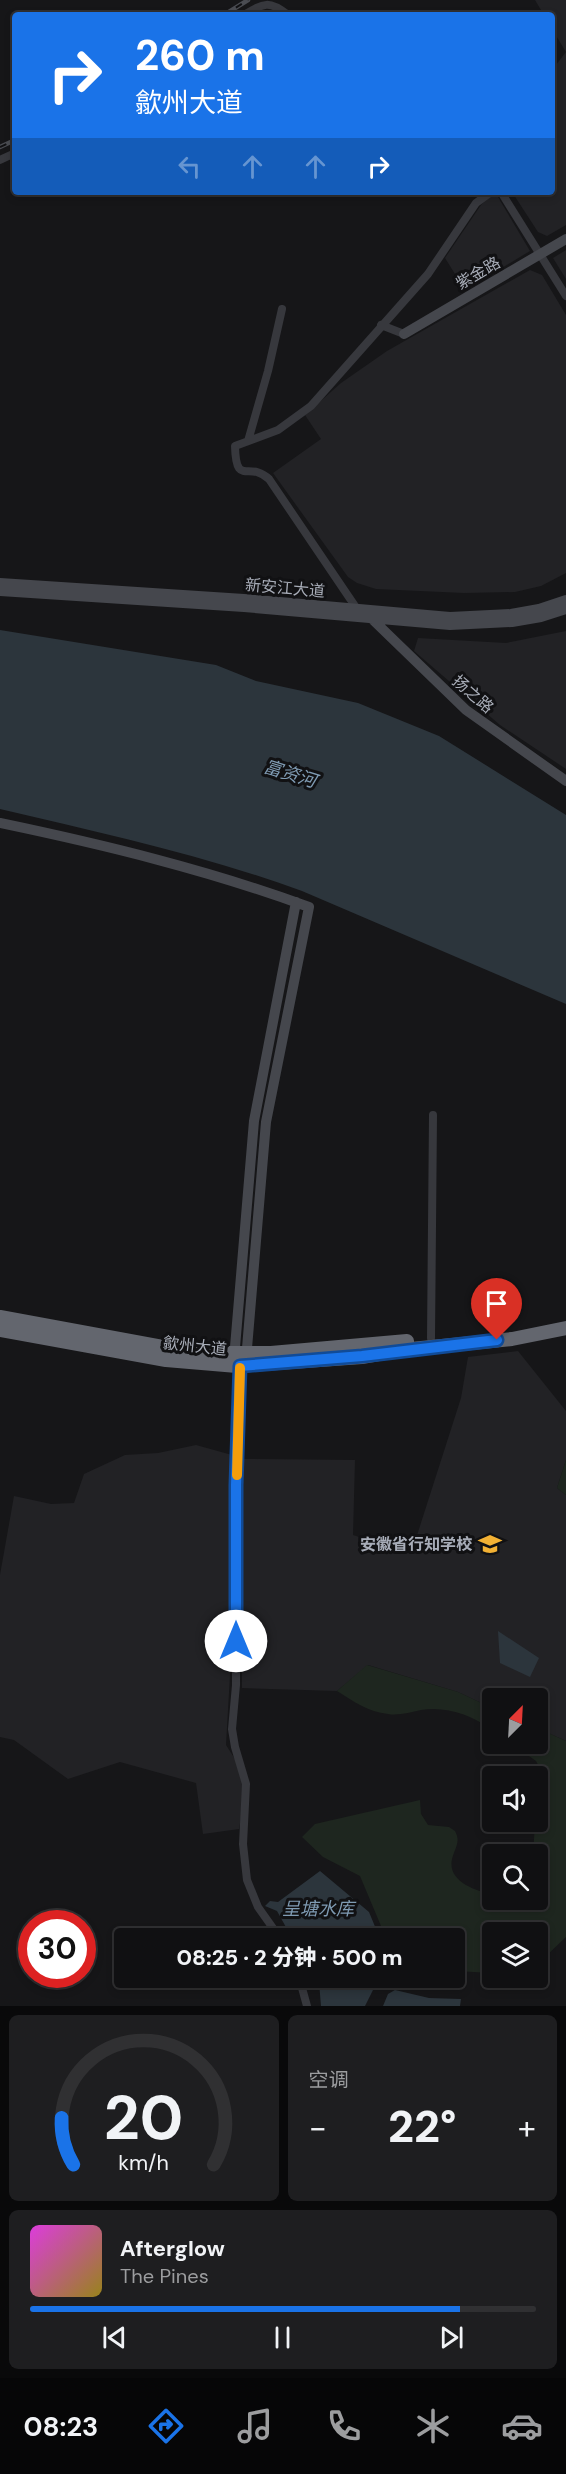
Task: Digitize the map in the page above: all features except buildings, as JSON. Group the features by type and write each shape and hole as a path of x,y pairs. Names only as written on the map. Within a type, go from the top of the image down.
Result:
{"highway":[{"name":"歙州大道","path":"0,1317 240,1361 512,1330 566,1319"},
{"name":"歙州大道","path":"0,1330 166,1360 240,1361 362,1356 512,1339 566,1328"}],"street":[{"path":"249,12 259,6 269,4 284,12"},
{"path":"357,609 269,479 259,472 243,471 237,466 235,446 278,430 303,413 428,274 476,203 487,195"},
{"path":"503,195 566,296"},
{"name":"紫金路","path":"404,334 566,238"},
{"path":"248,441 268,371 282,309"},
{"path":"381,325 404,334"},
{"name":"新安江大道","path":"0,583 450,617 481,617 539,609 566,600"},
{"name":"新安江大道","path":"0,591 244,607 450,625 481,625 526,620 566,609"},
{"name":"扬之路","path":"371,618 466,710 566,781"},
{"path":"0,823 165,860 309,907 266,1122 240,1361"},
{"path":"273,1928 258,1907 247,1880 243,1844 246,1784 232,1729 236,1685 236,1485 240,1361 254,1121 296,902"},
{"path":"431,1338 433,1115"},
{"path":"302,1988 307,2006"}],"shaded area":[{"path":"535,0 566,0 566,52 555,34 555,12 542,12"},
{"path":"566,52 566,225 547,236 538,232 514,195 555,195 555,66"},
{"path":"490,195 497,195 530,251 465,290 445,258"},
{"path":"566,250 566,279 553,258"},
{"path":"530,270 542,275 566,315 566,573 541,586 515,592 464,593 376,589 357,583 348,577 273,473 321,439 305,415 341,383 387,351"},
{"path":"566,631 566,769 500,725 414,651 418,638 506,643"},
{"name":"安徽省行知学校","path":"518,1351 566,1411 566,1460 557,1488 566,1495 566,1741 548,1733 548,1688 482,1688 482,1703 458,1692 368,1665 337,1691 242,1688 242,1459 355,1460 353,1535 411,1554 461,1398 468,1357"},
{"path":"196,1445 232,1455 230,1675 226,1745 240,1767 244,1802 239,1829 203,1834 196,1783 120,1762 68,1779 14,1740 0,1737 0,1575 14,1496 51,1504 74,1503 84,1474 125,1455 158,1453"},
{"path":"566,1460 566,1495 557,1488"},
{"path":"367,1665 458,1692 482,1703 482,1724 467,1716 440,1709 404,1714 381,1713 361,1706 337,1691"},
{"path":"548,1733 566,1741 566,1937 548,1954 548,1922 482,1922 482,1972 465,1972 465,1928 381,1928 360,1876 323,1857 302,1837 315,1824 420,1800 421,1814 428,1825 449,1827 455,1831 457,1842 452,1859 454,1873 464,1884 482,1891 482,1910 548,1910 548,1844 534,1844 534,1832 548,1832 548,1766 539,1766 526,1754 548,1754"}],"water":[{"name":"富资河","path":"0,630 216,665 256,681 358,703 439,736 566,815 566,1004 302,891 265,878 152,846 0,809"},
{"path":"498,1631 539,1658 530,1677 500,1663"},
{"name":"呈塘水库","path":"320,1871 369,1912 376,1928 286,1928 277,1911 265,1906 270,1901 278,1902"},
{"path":"320,1988 374,1988 365,2006 321,2006"},
{"path":"395,1990 429,1998 461,1999 460,2006 383,2006 388,1994"}],"railway":[{"path":"229,12 248,0"},
{"path":"0,147 12,141"}],"slow traffic":[{"path":"237,1475 240,1368"}],"place":[{"name":"安徽省行知学校","path":"490,1544"}],"route":[{"path":"236,1641 236,1485 240,1366 362,1356 497,1340"}]}
